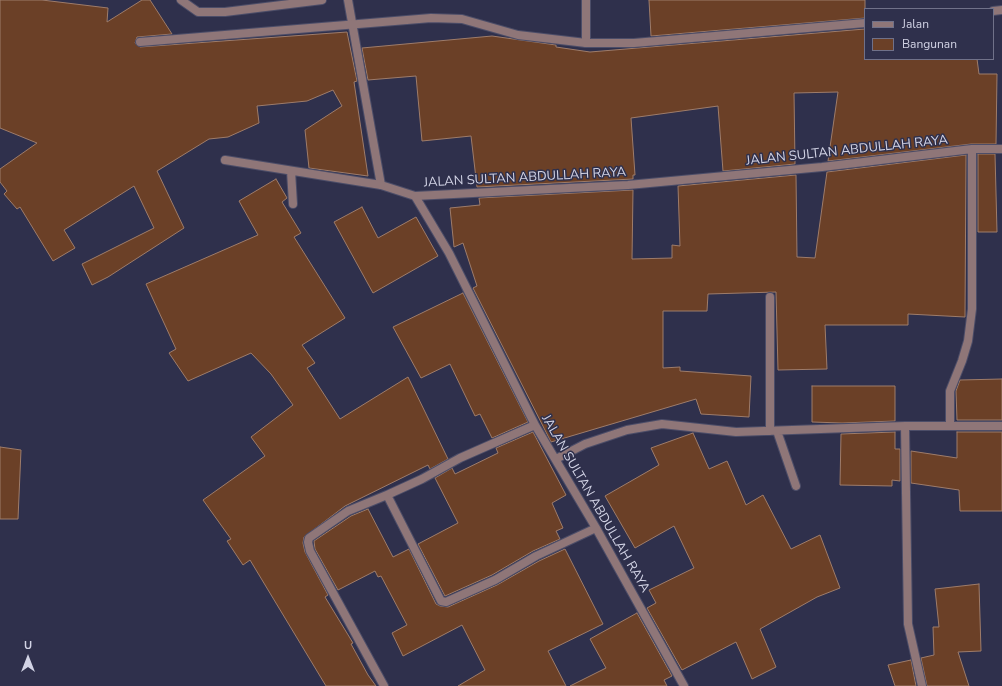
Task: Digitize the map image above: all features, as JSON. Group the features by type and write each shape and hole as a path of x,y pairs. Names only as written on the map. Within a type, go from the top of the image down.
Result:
{"street":[{"path":"181,0 198,12 225,12 322,0"},
{"path":"348,0 351,25 380,185"},
{"path":"586,0 586,43"},
{"path":"140,42 431,18 462,19 518,35 586,43 634,43 864,23"},
{"path":"950,426 950,391 962,361 968,340 972,309 972,149"},
{"name":"JALAN SULTAN ABDULLAH RAYA","path":"684,686 596,528 536,426 449,253 415,196 628,185 822,167 972,149 1002,149"},
{"path":"225,160 380,185 415,196"},
{"path":"291,171 293,204"},
{"path":"770,297 774,431 796,486"},
{"path":"556,459 585,444 645,426 662,424 736,432 905,426 1002,426"},
{"path":"384,686 310,550 308,542 310,538 348,511 387,496 460,458 536,426"},
{"path":"905,426 908,624 922,686"},
{"path":"387,496 441,601 446,602 495,580 536,556 596,528"}],"building":[{"path":"0,0 42,0 108,8 107,22 142,0 150,0 172,34 137,37 135,43 140,47 347,32 357,81 354,82 368,176 309,168 305,130 342,106 333,90 307,101 257,106 259,123 228,137 209,139 157,171 184,228 108,277 92,285 82,264 154,228 134,186 64,230 75,248 53,261 20,207 17,209 4,194 7,191 0,182 0,169 37,143 0,128"},
{"path":"649,0 865,0 864,18 651,36"},
{"path":"864,29 864,60 977,60 979,74 997,74 996,144 971,144 828,161 838,92 794,93 795,164 723,171 718,106 631,118 635,175 633,175 633,179 477,187 471,136 422,141 416,76 368,80 362,48 492,36 556,45 556,47 590,52"},
{"path":"978,154 995,154 997,232 978,232"},
{"path":"966,155 965,317 908,314 908,325 825,325 827,369 778,370 776,292 708,294 707,311 663,311 663,368 680,367 680,371 751,376 749,417 701,414 696,399 551,442 473,288 477,286 463,243 454,247 450,208 480,205 479,198 633,190 632,259 672,258 672,245 680,246 678,186 796,175 797,257 815,258 827,172"},
{"path":"276,179 287,198 282,202 301,233 294,237 345,318 302,345 315,363 307,368 340,419 408,377 448,459 430,469 428,465 345,506 304,537 303,543 305,552 328,595 325,597 353,643 351,644 368,675 376,686 326,686 250,560 243,565 227,541 231,539 203,500 265,456 251,437 293,405 271,374 251,353 188,381 169,353 176,349 146,284 258,235 239,201"},
{"path":"362,207 378,238 416,217 438,256 373,293 334,222"},
{"path":"463,293 528,422 492,438 480,414 475,416 450,364 421,378 393,327"},
{"path":"1002,379 1002,420 957,420 956,391 960,380"},
{"path":"812,386 895,386 895,421 842,423 812,422"},
{"path":"533,432 566,495 552,503 563,528 556,531 560,539 533,551 492,575 445,596 418,544 458,523 435,478 452,468 455,474 498,453 496,448"},
{"path":"895,432 895,449 900,449 900,481 892,480 892,486 840,485 841,434"},
{"path":"957,432 1002,432 1002,511 960,511 959,490 911,483 911,451 957,458"},
{"path":"693,433 709,469 727,461 746,505 763,495 791,549 820,535 840,588 817,597 760,629 776,667 752,679 736,642 682,670 647,608 656,603 649,590 694,568 674,526 635,548 605,496 659,465 651,448"},
{"path":"0,447 21,450 18,519 0,519"},
{"path":"368,509 393,557 409,549 436,604 440,606 448,607 497,585 539,561 565,549 603,624 548,651 566,686 458,686 485,670 462,625 403,656 392,633 407,625 381,576 378,577 375,571 338,590 315,549 314,541 351,516"},
{"path":"979,584 981,651 958,652 969,686 927,686 921,658 934,655 933,627 939,627 935,589"},
{"path":"637,613 672,676 664,680 667,686 570,686 606,668 590,639"},
{"path":"911,660 916,686 895,686 888,665"}]}
